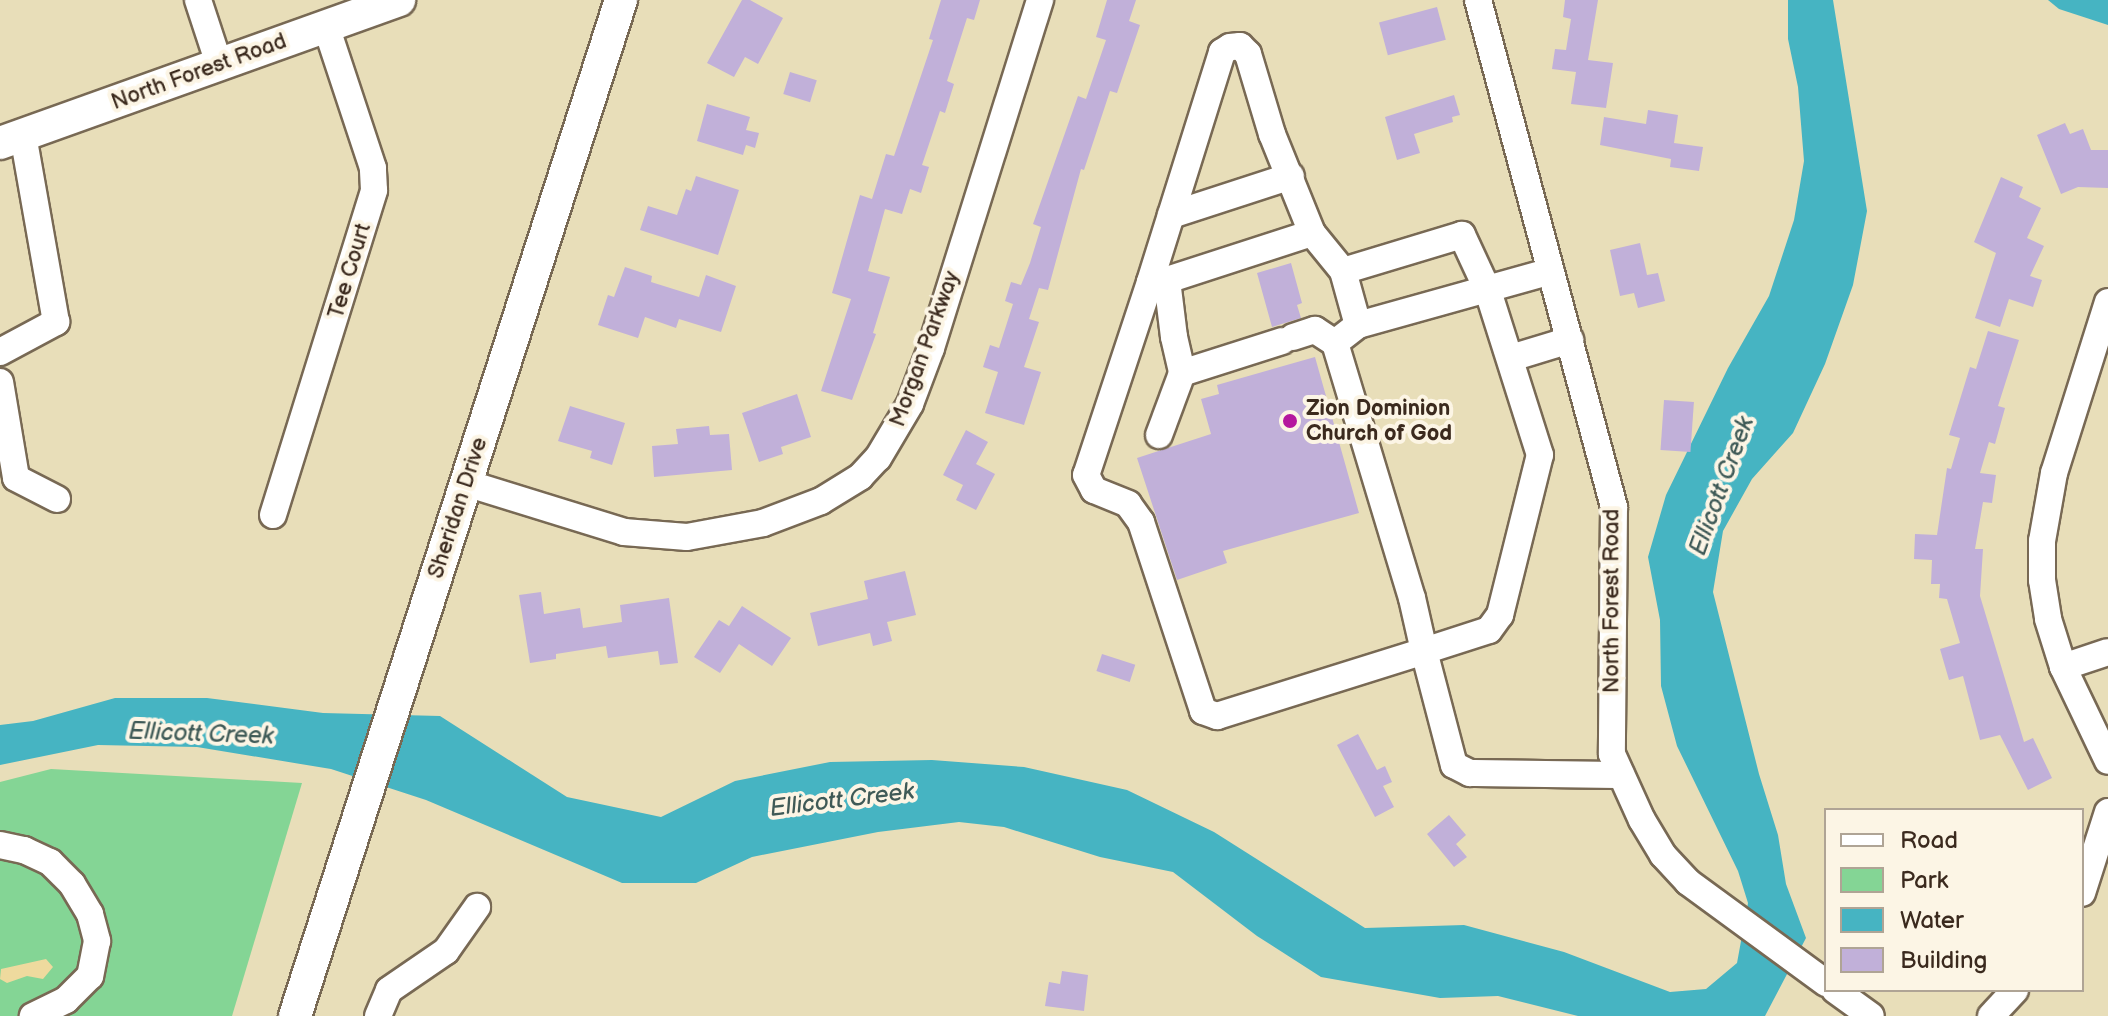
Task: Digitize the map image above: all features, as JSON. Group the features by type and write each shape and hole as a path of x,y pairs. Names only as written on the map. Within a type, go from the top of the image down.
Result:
{"main road":[{"name":"North Forest Road","path":"11,139 399,0"},
{"name":"Sheridan Drive","path":"295,1016 621,0"}],"street":[{"path":"198,0 219,64"},
{"name":"Morgan Parkway","path":"466,483 624,532 687,537 763,523 821,501 860,477 878,458 910,404 931,348 1040,0"},
{"name":"North Forest Road","path":"1478,0 1614,507 1612,754 1663,855 1717,906 1798,960 1824,981"},
{"name":"Tee Court","path":"273,515 374,190 373,168 326,26"},
{"path":"1343,271 1462,235 1488,291 1540,455 1507,593 1500,615 1489,630 1217,716 1203,711 1141,522 1128,504 1094,490 1086,475 1158,281 1171,215 1222,52 1230,47 1240,46 1248,54 1272,134 1312,233 1343,271 1358,325"},
{"path":"0,352 56,322 11,139"},
{"path":"1171,215 1291,176"},
{"path":"1158,281 1312,233"},
{"path":"1335,343 1358,325 1551,271"},
{"path":"1158,281 1182,373 1159,435"},
{"path":"2108,302 2046,502 2042,580 2048,619 2063,667 2108,761"},
{"path":"1182,373 1315,330 1335,343 1412,598 1454,765 1470,773 1621,775"},
{"path":"1511,358 1570,340"},
{"path":"0,382 16,478 57,499"},
{"path":"2063,667 2108,652"},
{"path":"2084,887 2108,812"},
{"path":"0,845 24,850 50,862 72,884 90,914 97,941 90,976 66,1000 33,1016"},
{"path":"378,1016 389,990 446,951 477,907"},
{"path":"1991,1016 2013,992"},
{"path":"1839,1002 1871,1016"}],"green space":[{"path":"51,769 302,783 232,1016 0,1016 0,782"}],"sand":[{"path":"46,959 53,967 43,979 27,976 7,983 0,979 1,969"}],"water":[{"name":"Ellicott Creek","path":"1788,0 1833,0 1867,211 1853,285 1825,364 1793,433 1752,479 1723,531 1713,592 1759,774 1778,835 1786,884 1806,938 1765,1016 1578,1016 1498,996 1440,998 1321,977 1257,936 1173,872 1100,857 1004,827 959,822 878,832 752,857 696,883 622,883 426,800 331,769 197,747 98,745 0,765 0,725 33,721 115,698 207,698 323,713 440,716 567,797 661,817 735,781 830,762 932,760 1024,767 1127,790 1214,832 1365,928 1464,925 1564,952 1670,992 1706,989 1737,963 1748,903 1738,871 1677,746 1661,686 1660,620 1648,557 1666,495 1728,368 1769,296 1794,220 1804,161 1798,87 1788,39"},
{"path":"2048,0 2108,0 2108,25 2059,9"}],"building":[{"path":"742,0 750,0 783,18 758,64 745,57 734,77 707,63"},
{"path":"941,0 980,0 974,20 967,18 947,81 954,84 945,113 940,111 922,165 929,167 921,193 910,189 902,214 885,209 868,271 890,277 873,333 876,334 852,400 821,391 851,299 832,293 860,195 872,199 886,154 894,156 933,40 929,39"},
{"path":"1107,0 1136,0 1129,21 1140,25 1117,93 1110,91 1084,170 1081,169 1048,290 1039,288 1029,319 1039,322 1024,367 1041,372 1024,425 985,413 998,372 983,367 990,345 999,348 1013,304 1005,301 1011,282 1021,285 1030,263 1041,227 1033,224 1078,96 1086,99 1106,40 1096,37"},
{"path":"1565,0 1598,0 1588,60 1613,63 1606,108 1571,104 1576,72 1552,69 1555,49 1566,50 1571,19 1563,17"},
{"path":"1437,7 1446,40 1388,55 1379,23"},
{"path":"790,72 817,80 810,102 783,94"},
{"path":"1454,95 1460,115 1452,117 1453,122 1414,134 1420,153 1397,160 1385,117"},
{"path":"707,104 750,117 746,130 759,133 755,148 746,145 743,155 697,141"},
{"path":"1648,110 1678,115 1674,143 1703,147 1699,171 1670,167 1671,159 1600,145 1604,117 1646,124"},
{"path":"2065,123 2070,134 2083,129 2091,150 2108,150 2108,188 2078,187 2061,194 2037,135"},
{"path":"696,176 739,190 718,255 640,230 648,206 677,215 686,189 691,191"},
{"path":"2001,177 2023,187 2019,197 2041,208 2027,238 2044,246 2030,276 2042,280 2033,307 2009,299 2000,327 1975,318 1996,253 1974,242"},
{"path":"1640,243 1647,275 1658,273 1665,301 1638,308 1634,293 1620,296 1610,250"},
{"path":"1291,263 1302,303 1297,305 1301,318 1272,327 1257,273"},
{"path":"625,267 652,276 651,282 699,297 706,275 736,286 721,332 679,319 676,328 645,317 638,338 598,325 608,295 614,297"},
{"path":"1988,331 2019,340 1998,406 2005,408 1995,444 1989,442 1980,473 1996,475 1992,503 1983,502 1975,549 1983,549 1980,596 2024,742 2033,738 2052,778 2028,790 2000,735 1980,740 1963,676 1949,680 1940,649 1960,643 1947,599 1939,598 1940,584 1931,584 1932,560 1914,559 1915,534 1937,535 1947,468 1951,469 1960,438 1949,435 1970,367 1976,369"},
{"path":"1315,357 1359,513 1223,551 1227,563 1177,580 1137,458 1211,434 1201,399 1219,394 1217,385"},
{"path":"797,394 811,437 781,447 783,454 759,462 742,413"},
{"path":"1664,400 1694,402 1690,452 1661,450"},
{"path":"570,406 625,423 612,465 590,458 592,451 558,441"},
{"path":"709,426 710,435 729,434 732,470 654,477 652,446 678,444 676,429"},
{"path":"966,430 988,442 976,464 995,474 976,510 956,500 963,485 943,475"},
{"path":"905,571 916,615 887,622 892,641 873,646 870,633 818,646 810,613 868,599 864,581"},
{"path":"541,592 544,614 580,608 583,628 622,622 620,605 669,598 678,663 660,665 658,651 608,658 606,646 556,654 556,659 530,663 519,595"},
{"path":"742,606 791,638 772,666 739,644 720,673 694,657 719,620 729,626"},
{"path":"1102,654 1135,665 1130,682 1096,671"},
{"path":"1358,734 1377,770 1385,766 1392,782 1383,786 1394,807 1375,817 1337,745"},
{"path":"1449,815 1466,835 1456,844 1467,857 1454,867 1427,834"},
{"path":"1062,971 1088,975 1084,1011 1045,1006 1049,982 1060,984"}],"place":[{"name":"Zion Dominion Church of God","path":"1290,421"}]}
